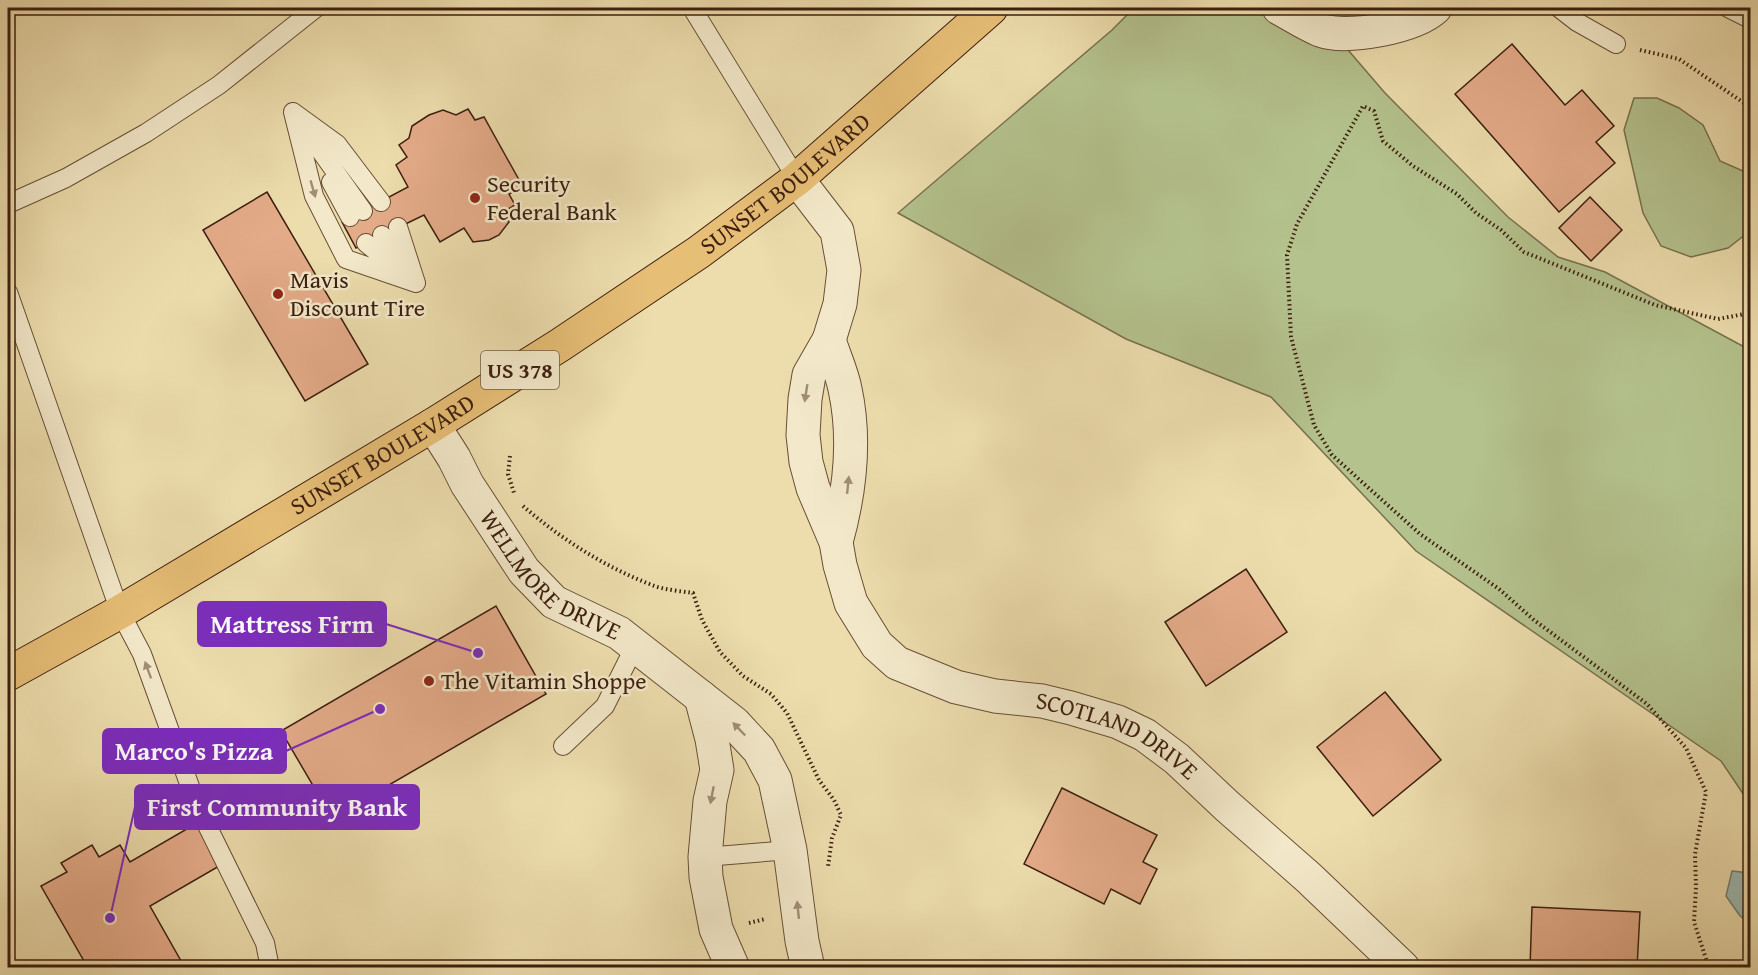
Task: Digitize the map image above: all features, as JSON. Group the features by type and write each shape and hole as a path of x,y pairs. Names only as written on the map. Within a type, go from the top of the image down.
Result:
{"main road":[{"name":"SUNSET BOULEVARD","path":"8,674 120,612 433,425 560,345 689,259 797,179 991,8"}],"street":[{"path":"1279,8 1322,30 1343,33 1393,28 1427,15 1435,8"},
{"name":"SCOTLAND DRIVE","path":"797,179 837,231 844,270 840,304 829,340 809,375 803,435 806,462 813,488 836,542 851,603 877,645 897,663 956,687 995,696 1042,701 1071,708 1118,722 1145,735 1177,759 1310,878 1403,968"},
{"name":"SCOTLAND DRIVE","path":"829,340 845,388 851,448 846,507 836,542"},
{"name":"WELLMORE DRIVE","path":"433,425 472,492 524,571 554,602 619,633 734,723 759,750 775,780 790,850 802,941 808,968"},
{"path":"700,697 712,739 717,770 710,801 705,857 706,877 716,929 733,968"}],"lane":[{"path":"8,204 66,178 147,133 219,85 316,8"},
{"path":"692,8 797,179"},
{"path":"1559,8 1577,22 1616,45"},
{"path":"1728,8 1750,19"},
{"path":"293,112 337,144 381,202"},
{"path":"293,112 357,214"},
{"path":"293,112 314,196 346,259 416,283"},
{"path":"416,283 382,235 416,283"},
{"path":"8,292 120,612 142,654 196,803 265,944 270,968"},
{"path":"563,746 605,706 635,646"},
{"path":"705,857 790,850"}],"path":[{"path":"1616,45 1679,59 1750,107"},
{"path":"1709,968 1694,922 1695,854 1706,792 1686,748 1647,704 1534,620 1498,589 1420,534 1332,455 1314,425 1291,337 1287,255 1297,224 1363,106 1374,111 1383,141 1413,166 1457,194 1476,213 1502,230 1524,252 1655,305 1718,319 1750,313"}],"green space":[{"path":"1134,8 1329,8 1324,22 1385,93 1508,217 1558,257 1605,272 1750,350 1750,804 1721,761 1416,551 1271,397 1126,339 898,213 1112,30"},
{"path":"1634,98 1657,98 1679,108 1703,125 1720,161 1750,174 1750,231 1728,248 1691,257 1661,246 1643,213 1624,130"}],"water":[{"path":"1732,871 1750,873 1750,923 1740,916 1726,896"}],"building":[{"path":"1512,44 1565,105 1582,90 1614,126 1596,142 1615,163 1559,212 1455,94"},
{"path":"468,109 475,120 484,117 523,187 509,194 515,205 503,212 509,222 499,235 489,240 473,242 464,228 440,242 424,215 356,248 342,222 408,187 396,165 407,157 399,145 409,138 412,126 429,115 443,110 456,115"},
{"path":"267,192 368,364 305,401 203,230"},
{"path":"1590,197 1622,230 1591,261 1559,228"},
{"path":"1246,569 1287,632 1206,686 1165,622"},
{"path":"496,606 546,694 332,818 281,731"},
{"path":"1385,692 1441,760 1373,816 1317,747"},
{"path":"1062,788 1157,835 1143,862 1157,869 1140,904 1111,889 1104,904 1024,864"},
{"path":"197,823 221,865 150,906 185,968 88,968 41,886 67,872 61,863 92,845 99,857 120,845 130,862"},
{"path":"1532,907 1640,912 1637,968 1530,968"}],"place":[{"name":"Security Federal Bank","path":"475,198"},
{"name":"Mavis Discount Tire","path":"278,294"},
{"name":"Mattress Firm","path":"478,653"},
{"name":"The Vitamin Shoppe","path":"429,681"},
{"name":"Marco's Pizza","path":"380,709"},
{"name":"First Community Bank","path":"110,918"}]}
